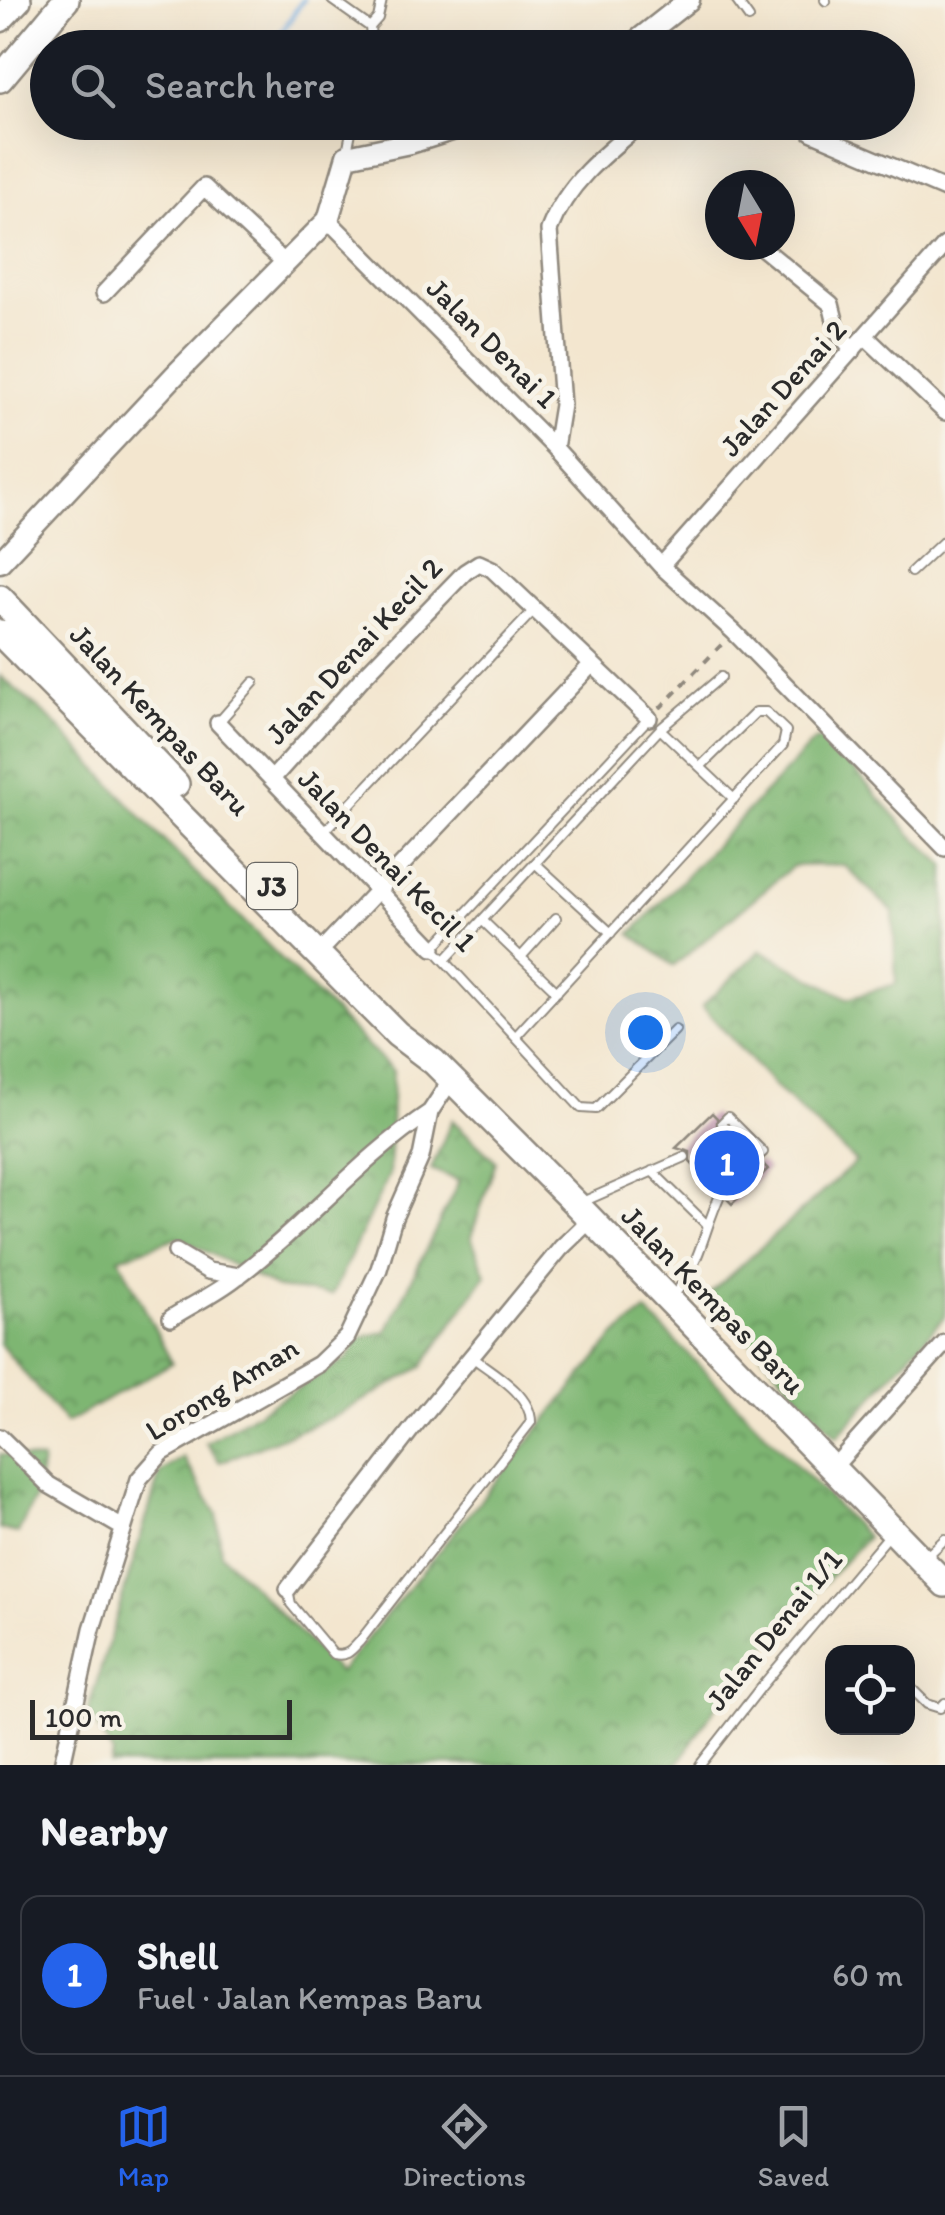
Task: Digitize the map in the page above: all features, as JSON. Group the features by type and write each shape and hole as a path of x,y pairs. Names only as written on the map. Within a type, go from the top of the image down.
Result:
{"main road":[{"path":"0,19 18,0"},
{"path":"41,30 66,0"},
{"path":"0,79 30,43"},
{"name":"Jalan Kempas Baru","path":"0,598 407,1026 442,1071"},
{"name":"Jalan Kempas Baru","path":"0,632 397,1034 442,1071 583,1212 945,1584"}],"street":[{"path":"651,30 690,0"},
{"path":"0,562 328,220 347,156 420,140"},
{"path":"555,448 562,405 549,230 557,209 579,180 623,140"},
{"path":"829,140 945,190"},
{"path":"104,292 204,187 284,262"},
{"name":"Jalan Denai 1","path":"328,220 555,448 661,566 734,632 945,848"},
{"name":"Jalan Denai 2","path":"661,566 945,245"},
{"path":"777,260 831,304 838,332 853,350"},
{"path":"865,336 945,412"},
{"name":"Jalan Denai Kecil 2","path":"272,779 465,572 480,563 492,568 535,609"},
{"path":"535,609 655,724"},
{"path":"327,944 592,664"},
{"name":"Jalan Denai Kecil 1","path":"218,723 439,954"},
{"name":"Lorong Aman","path":"62,1765 92,1629 136,1484 157,1456 319,1364 347,1337 379,1269 394,1218 421,1157 442,1071"},
{"path":"172,1318 239,1276 328,1200 390,1139 430,1112"},
{"path":"288,1589 410,1430 561,1248 583,1212"},
{"path":"176,1252 208,1271 239,1276"},
{"path":"832,1470 945,1343"},
{"path":"0,1437 49,1485 123,1528"}],"lane":[{"path":"332,0 370,27"},
{"path":"370,30 382,0"},
{"path":"736,0 749,18"},
{"path":"347,156 350,140"},
{"path":"910,572 945,540"},
{"path":"323,833 535,609"},
{"path":"439,954 655,724 721,677"},
{"path":"218,723 254,682"},
{"path":"516,1036 734,799 786,740 786,731 761,711 752,715 700,767"},
{"path":"655,724 734,799"},
{"path":"439,954 482,920 535,864 655,724"},
{"path":"535,864 611,933"},
{"path":"521,957 556,918"},
{"path":"482,920 556,992"},
{"name":"Jalan Denai Kecil 1","path":"439,954 581,1108 588,1111 596,1109 675,1030"},
{"path":"722,1123 728,1117 763,1152 756,1158"},
{"path":"583,1212 652,1171 685,1157"},
{"path":"652,1171 706,1224"},
{"path":"669,1301 691,1276 706,1224 721,1193"},
{"path":"288,1589 290,1604 333,1654 342,1656 360,1641 420,1566 532,1422 530,1408 522,1398 472,1357"},
{"name":"Jalan Denai 1/1","path":"700,1765 892,1532"},
{"path":"922,1561 945,1539"},
{"path":"915,1692 927,1704 940,1708 945,1703"}],"path":[{"path":"655,724 734,632"}],"green space":[{"path":"0,676 54,722 161,838 393,1071 389,1175 332,1295 277,1288 178,1237 119,1258 172,1363 66,1423 0,1344"},
{"path":"826,738 913,836 945,865 945,1316 837,1437 709,1294 856,1162 775,1087 702,1006 761,950 848,998 896,984 893,912 844,865 793,866 674,966 631,934 814,741"},
{"path":"452,1120 496,1161 471,1237 486,1275 422,1367 335,1416 220,1462 206,1443 347,1359 360,1338 387,1331 459,1181 431,1169"},
{"path":"646,1311 867,1537 732,1682 677,1765 110,1765 113,1754 88,1711 160,1473 183,1457 217,1514 221,1554 339,1673 614,1337"},
{"path":"0,1454 42,1461 36,1495 18,1533 0,1529"}],"building":[{"path":"712,1113 717,1118 717,1129 727,1128 751,1152 751,1164 762,1163 768,1169 732,1204 726,1188 716,1188 690,1162 690,1152 676,1148"}],"waterway":[{"path":"283,30 303,0"}],"place":[{"name":"Shell","path":"727,1163"}]}
